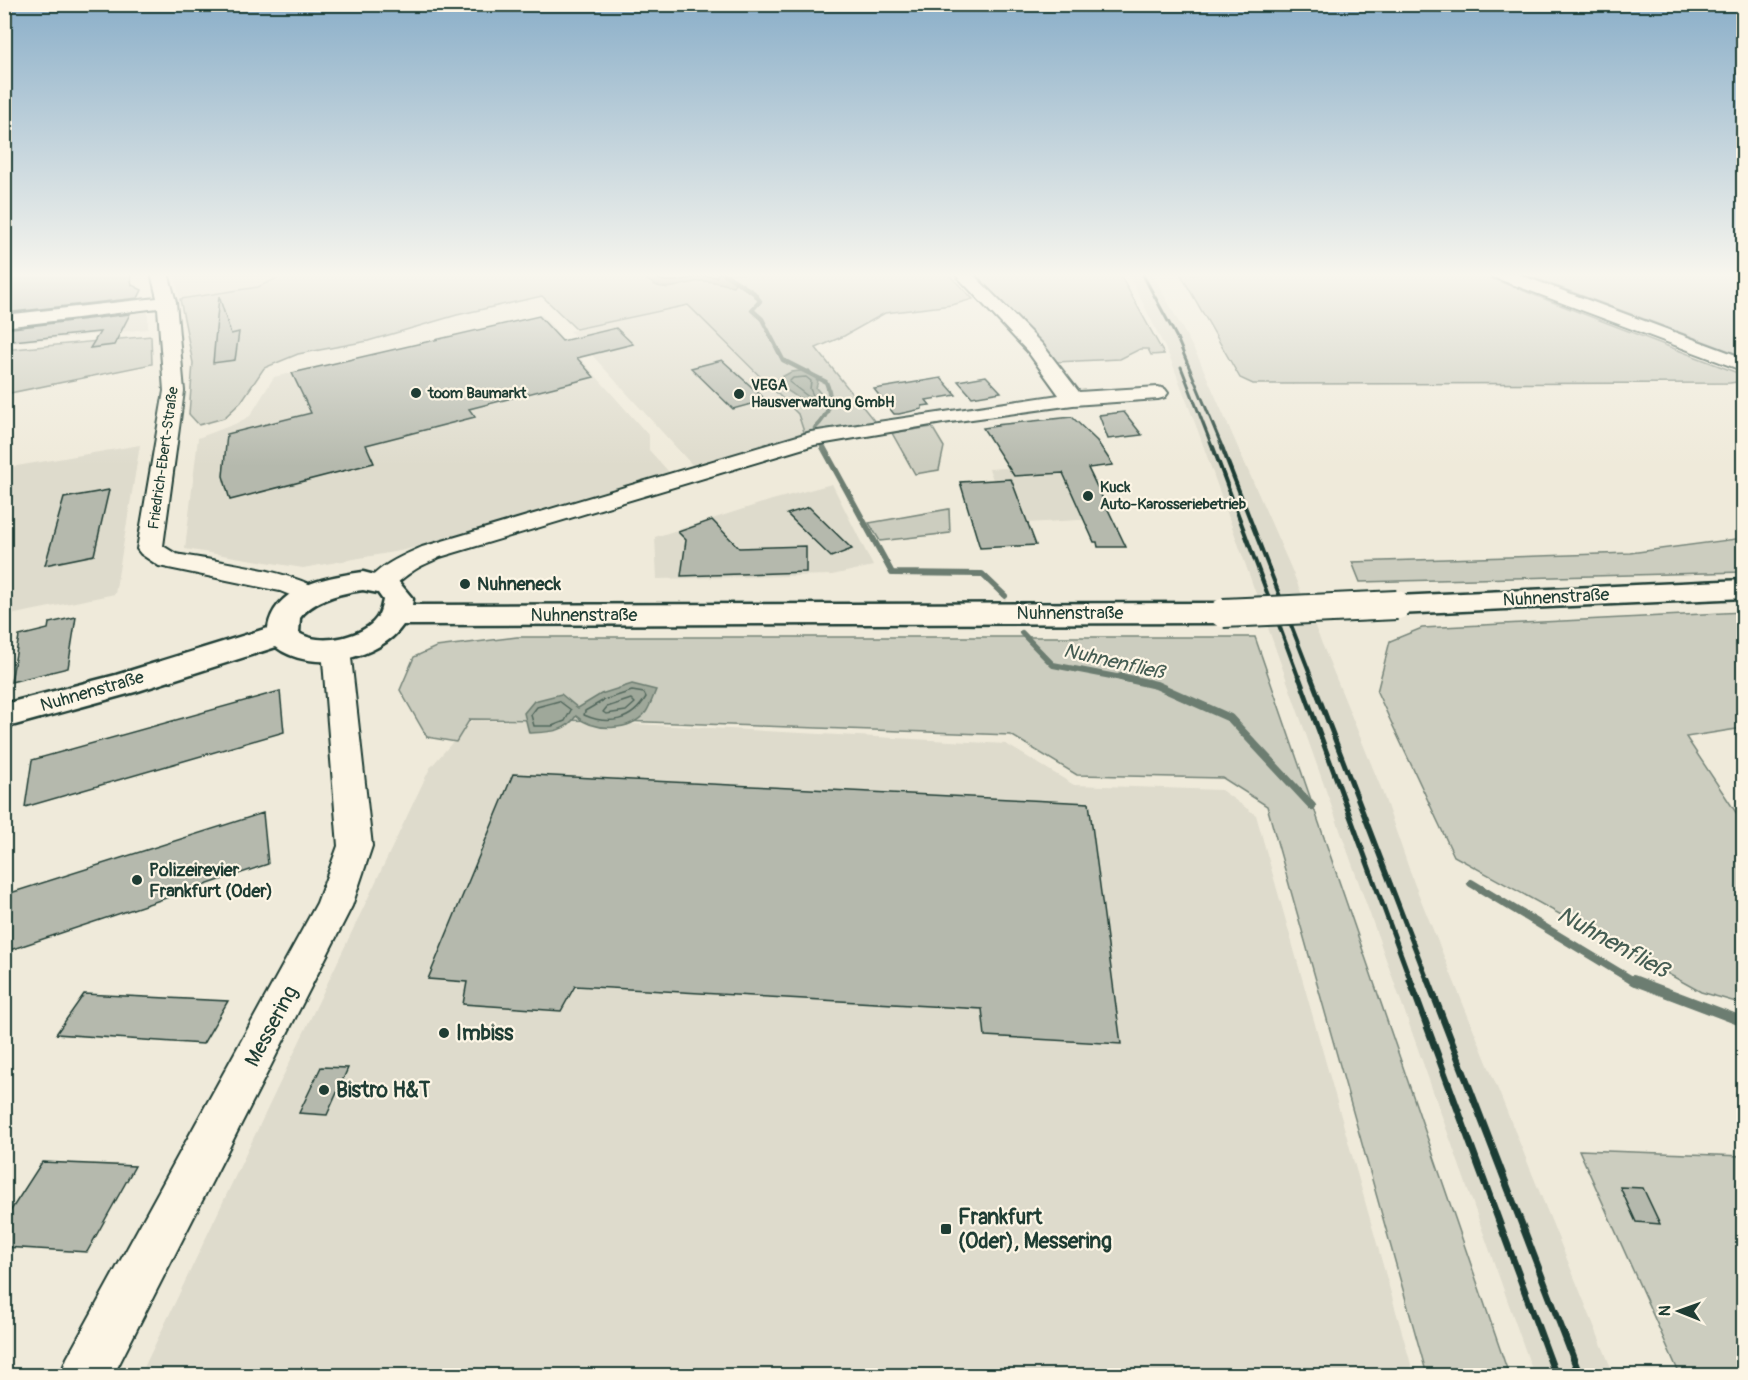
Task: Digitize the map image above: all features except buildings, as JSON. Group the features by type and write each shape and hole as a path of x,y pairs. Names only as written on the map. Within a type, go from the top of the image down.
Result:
{"main road":[{"path":"345,583 379,584 395,592 398,599 396,615 389,624 371,637 336,649 317,651 301,648 289,642 283,634 282,624 287,614 310,595 345,583"},
{"name":"Nuhnenstraße","path":"396,615 1223,613 1743,589"},
{"name":"Nuhnenstraße","path":"4,716 123,684 283,634"}],"street":[{"name":"Friedrich-Ebert-Straße","path":"170,337 174,391 150,549 168,560 288,584 310,595"},
{"path":"1025,337 1073,399"},
{"path":"1670,337 1743,365"},
{"path":"379,584 404,565 430,552 811,440 943,417 1073,399 1158,393"},
{"name":"Messering","path":"85,1376 334,906 355,846 336,649"}],"shaded area":[{"path":"5,337 68,337 5,344"},
{"path":"151,337 152,364 5,394 4,350"},
{"path":"188,337 380,337 298,354 264,368 241,402 224,418 199,425 189,414 193,363"},
{"path":"445,337 562,337 649,436 649,450 669,472 405,550 303,568 185,549 198,438 250,416 274,377"},
{"name":"VEGA Hausverwaltung GmbH","path":"576,337 721,337 798,414 805,435 694,467"},
{"path":"721,337 841,337 816,348 875,422 805,435 798,414"},
{"path":"1032,337 1155,337 1164,354 1151,355 1148,349 1140,349 1120,359 1055,362"},
{"path":"1160,337 1187,337 1199,359 1291,568 1381,788 1414,883 1614,1375 1534,1375 1171,360"},
{"path":"1217,337 1645,337 1743,375 1743,381 1730,383 1253,384 1240,378"},
{"path":"1693,337 1743,337 1743,356"},
{"path":"932,427 944,447 939,470 915,474 892,433"},
{"path":"140,445 115,594 5,616 5,468"},
{"name":"Kuck Auto-Karosseriebetrieb","path":"1086,462 1113,518 1010,524 989,469"},
{"path":"832,484 873,566 832,575 657,579 655,537 772,500"},
{"path":"949,509 950,533 880,541 869,523"},
{"path":"1743,538 1743,572 1360,582 1352,562 1630,553"},
{"path":"1743,612 1743,728 1686,737 1743,823 1743,1004 1701,992 1454,856 1377,692 1390,641 1422,628"},
{"path":"517,637 1255,637 1509,1375 1427,1375 1267,806 1223,778 1077,775 1011,735 621,721 470,719 456,742 427,737 400,690 414,657 436,647"},
{"path":"472,720 617,723 1006,744 1074,785 1221,790 1256,815 1414,1375 140,1376 430,768"},
{"path":"1579,1150 1743,1156 1743,1375 1680,1375"}],"water":[{"path":"809,370 818,381 816,388 823,396 819,404 809,404 780,387 778,379 791,372"},
{"path":"632,684 656,690 646,712 631,723 612,728 602,727 592,725 576,716 562,729 529,733 524,713 534,701 561,694 578,708 601,694"}],"waterway":[{"name":"Nuhnenfließ","path":"771,337 783,360 826,382 830,395 829,407 824,418 815,428 816,433"},
{"name":"Nuhnenfließ","path":"821,444 824,449"},
{"name":"Nuhnenfließ","path":"823,447 892,573 982,574 1005,596"},
{"name":"Nuhnenfließ","path":"1022,633 1053,665 1127,679"},
{"name":"Nuhnenfließ","path":"1121,677 1156,685 1230,718 1312,806"},
{"name":"Nuhnenfließ","path":"1471,883 1635,982"},
{"name":"Nuhnenfließ","path":"1633,980 1744,1022"}],"railway":[{"path":"1177,337 1223,449"},
{"path":"1181,367 1213,449"},
{"path":"1213,447 1299,679"},
{"path":"1222,447 1312,679"},
{"path":"1299,677 1411,982"},
{"path":"1311,677 1428,982"},
{"path":"1410,980 1556,1376"},
{"path":"1428,980 1580,1376"}],"place":[{"name":"toom Baumarkt","path":"416,393"},
{"name":"VEGA Hausverwaltung GmbH","path":"739,394"},
{"name":"Kuck Auto-Karosseriebetrieb","path":"1088,496"},
{"name":"Nuhneneck","path":"465,584"},
{"name":"Polizeirevier Frankfurt (Oder)","path":"137,880"},
{"name":"Imbiss","path":"444,1033"},
{"name":"Bistro H&T","path":"324,1090"},
{"name":"Frankfurt (Oder), Messering","path":"946,1229"}]}
